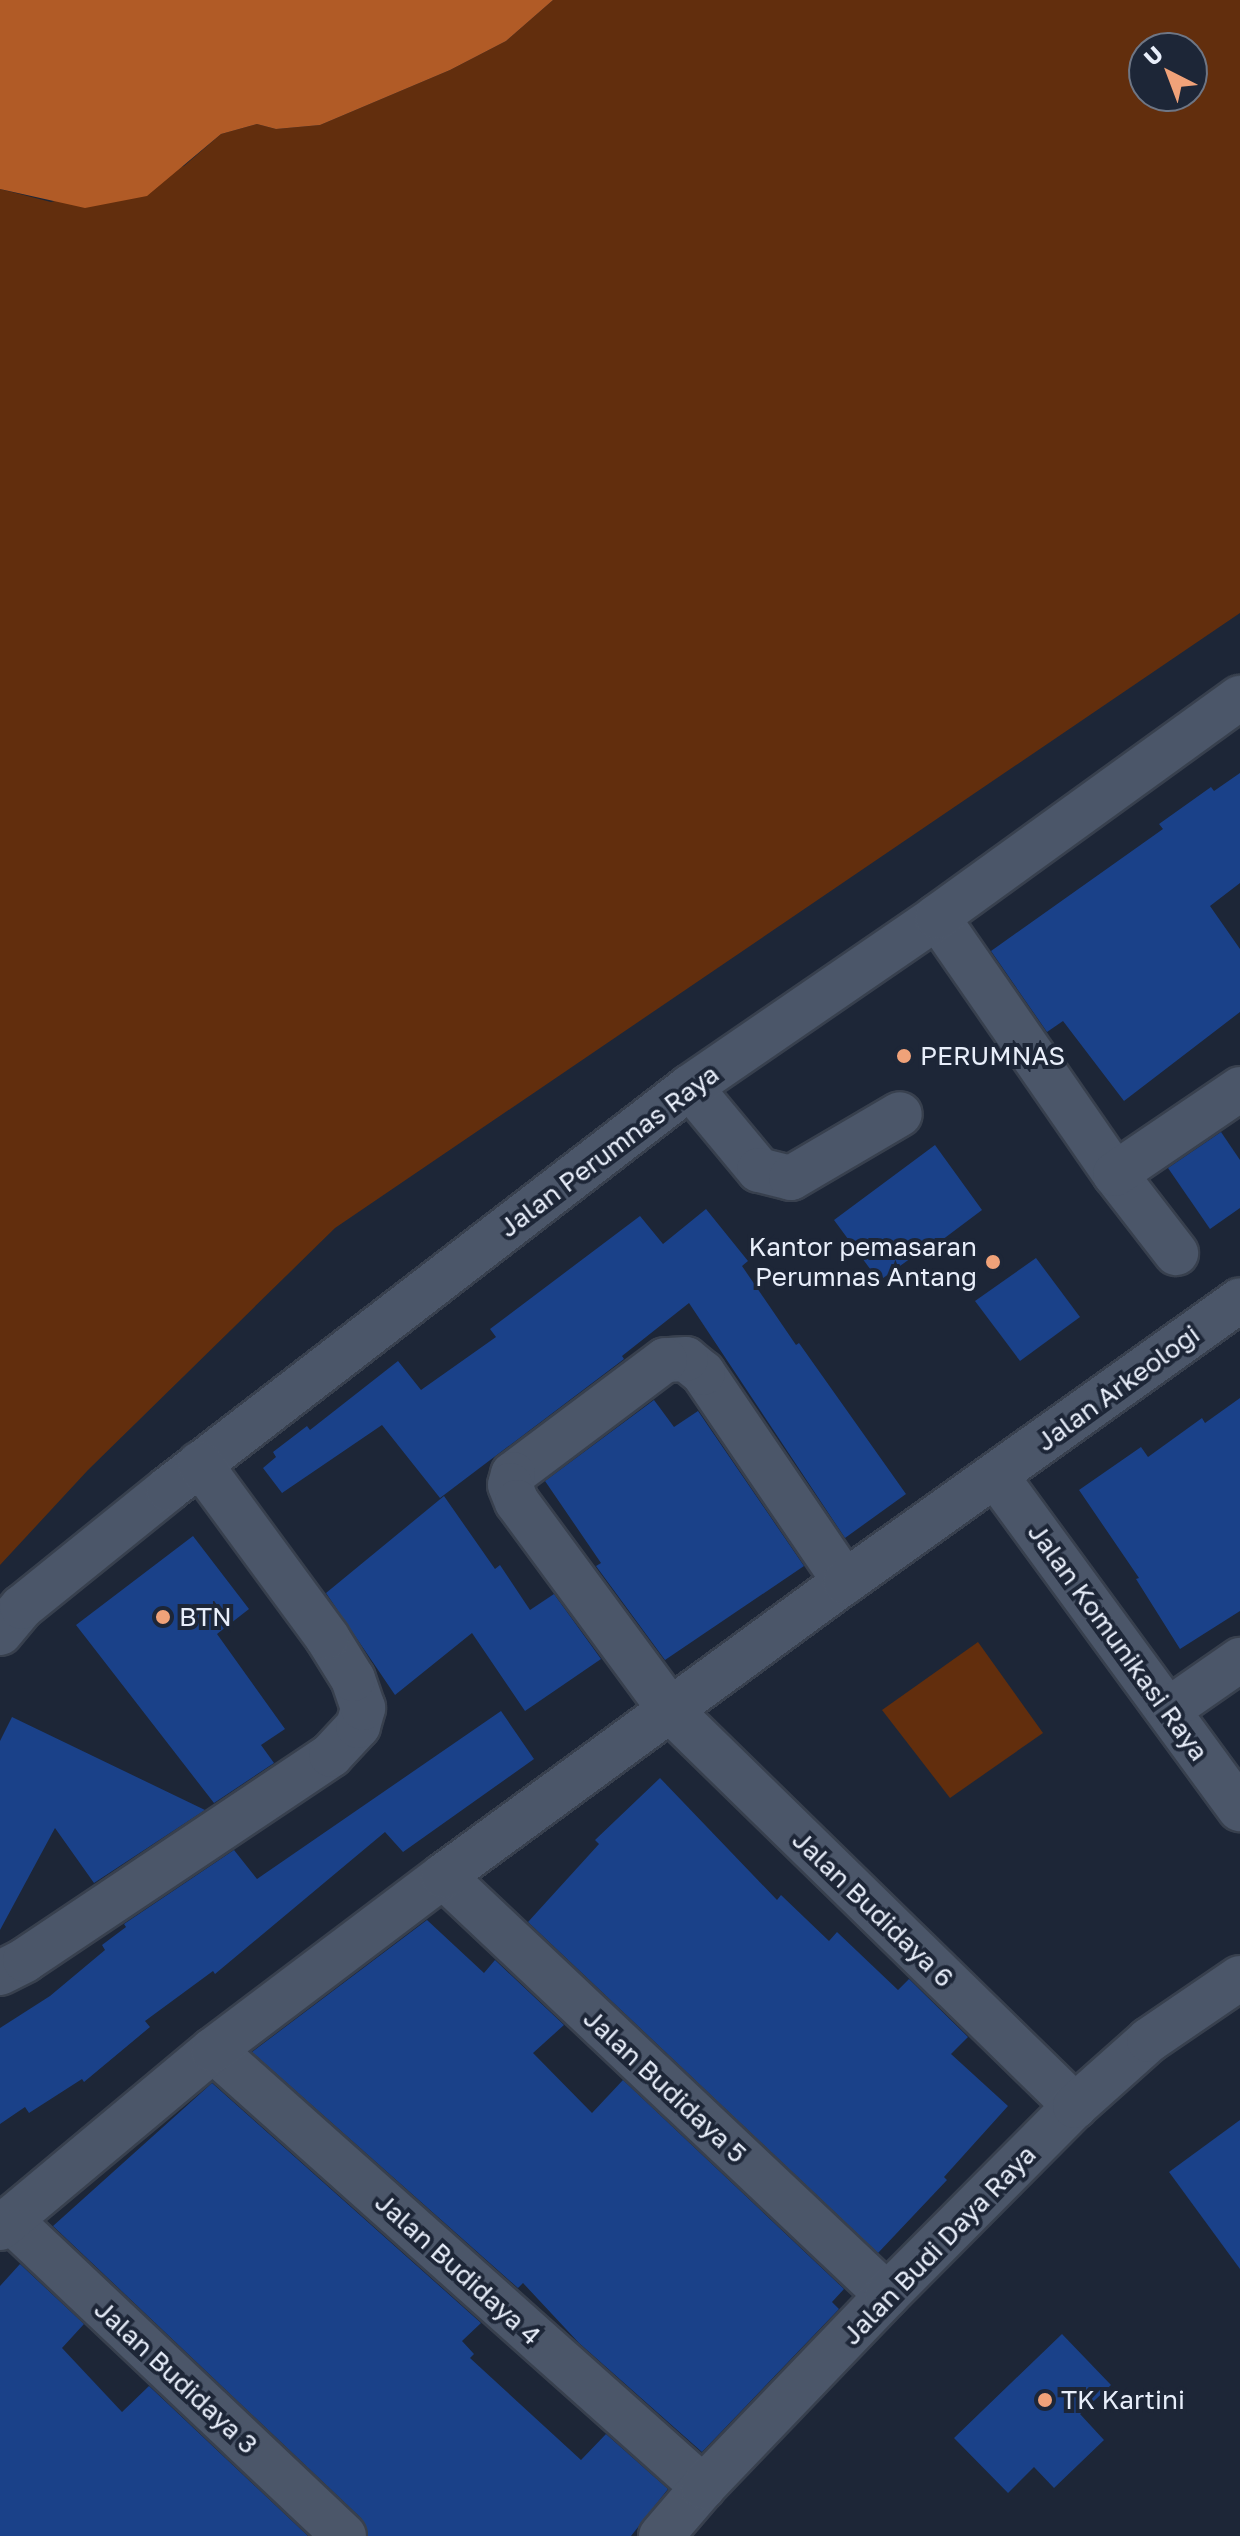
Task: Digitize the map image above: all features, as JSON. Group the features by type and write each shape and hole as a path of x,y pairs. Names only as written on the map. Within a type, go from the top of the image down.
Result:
{"street":[{"name":"Jalan Perumnas Raya","path":"0,1633 22,1607 200,1464 690,1087 937,917 1240,698"},
{"path":"937,917 1115,1174 1176,1253"},
{"path":"690,1087 759,1170 791,1178 900,1114"},
{"path":"1115,1174 1240,1089"},
{"name":"Jalan Arkeologi","path":"4,2224 213,2050 443,1876 672,1712 845,1582 1240,1300"},
{"name":"Jalan Budidaya 6","path":"845,1582 703,1373 686,1359 665,1360 513,1474 510,1485 517,1502 672,1712 1075,2106"},
{"path":"0,1973 25,1960 331,1755 358,1726 363,1708 353,1679 327,1637 200,1464"},
{"name":"Jalan Komunikasi Raya","path":"996,1476 1240,1809"},
{"path":"1168,1710 1240,1660"},
{"name":"Jalan Budidaya 5","path":"443,1876 887,2295"},
{"name":"Jalan Budi Daya Raya","path":"665,2535 703,2487 887,2295 1075,2106 1149,2040 1240,1978"},
{"name":"Jalan Budidaya 4","path":"213,2050 703,2487"},
{"name":"Jalan Budidaya 3","path":"4,2224 344,2536"}],"shaded area":[{"path":"0,0 553,0 506,41 450,70 320,125 276,129 257,124 221,134 147,196 85,208 0,189"},
{"path":"553,0 1240,0 1240,613 335,1228 88,1470 0,1565 0,189 51,202 184,166 221,134 257,124 276,129 320,125 450,70 506,41"},
{"path":"978,1642 1043,1733 950,1798 882,1710"}],"building":[{"path":"1240,773 1240,883 1210,906 1240,949 1240,1012 1124,1101 1063,1021 1047,1032 991,951 1163,829 1159,824 1211,787 1214,791"},
{"path":"1221,1132 1240,1160 1240,1208 1210,1229 1168,1168"},
{"path":"935,1145 982,1210 879,1281 834,1220"},
{"path":"706,1209 748,1261 742,1266 906,1494 845,1538 689,1303 622,1356 624,1359 440,1498 382,1425 282,1493 263,1468 276,1457 273,1452 307,1426 310,1430 398,1361 421,1390 496,1337 490,1329 640,1216 663,1244"},
{"path":"1036,1258 1080,1317 1020,1361 975,1301"},
{"path":"1240,1398 1240,1611 1180,1649 1136,1579 1139,1578 1079,1490 1141,1447 1148,1457 1202,1418 1205,1423"},
{"path":"654,1400 674,1427 698,1411 804,1566 665,1660 596,1566 601,1563 545,1481"},
{"path":"444,1496 495,1569 500,1565 530,1610 554,1594 601,1659 525,1711 472,1633 395,1695 326,1593"},
{"path":"193,1536 249,1609 217,1634 285,1729 261,1745 274,1763 214,1803 76,1625"},
{"path":"501,1711 534,1759 403,1852 385,1832 215,1974 213,1971 145,2021 150,2027 84,2082 82,2079 29,2113 25,2107 0,2124 0,2028 50,1996 105,1950 102,1945 126,1927 124,1924 234,1850 257,1879"},
{"path":"12,1717 205,1810 94,1883 55,1828 0,1930 0,1741"},
{"path":"660,1778 777,1900 781,1895 829,1941 837,1932 898,1990 909,1979 968,2037 951,2054 1008,2106 944,2177 947,2180 878,2253 528,1922 599,1844 595,1840"},
{"path":"427,1920 484,1973 495,1960 564,2025 533,2053 592,2113 623,2080 844,2289 832,2302 839,2309 702,2452 579,2343 523,2283 518,2288 252,2052"},
{"path":"212,2083 481,2323 462,2341 474,2354 470,2358 581,2460 606,2434 668,2489 631,2536 368,2536 361,2518 53,2226"},
{"path":"1240,2120 1240,2269 1169,2172"},
{"path":"20,2264 84,2324 62,2348 122,2412 149,2386 308,2536 0,2536 0,2286"},
{"name":"TK Kartini","path":"1062,2334 1111,2385 1080,2414 1104,2440 1054,2488 1034,2467 1008,2493 954,2438"}],"place":[{"name":"PERUMNAS","path":"904,1056"},
{"name":"Kantor pemasaran Perumnas Antang","path":"993,1262"},
{"name":"BTN","path":"163,1617"},
{"name":"TK Kartini","path":"1045,2400"}]}
